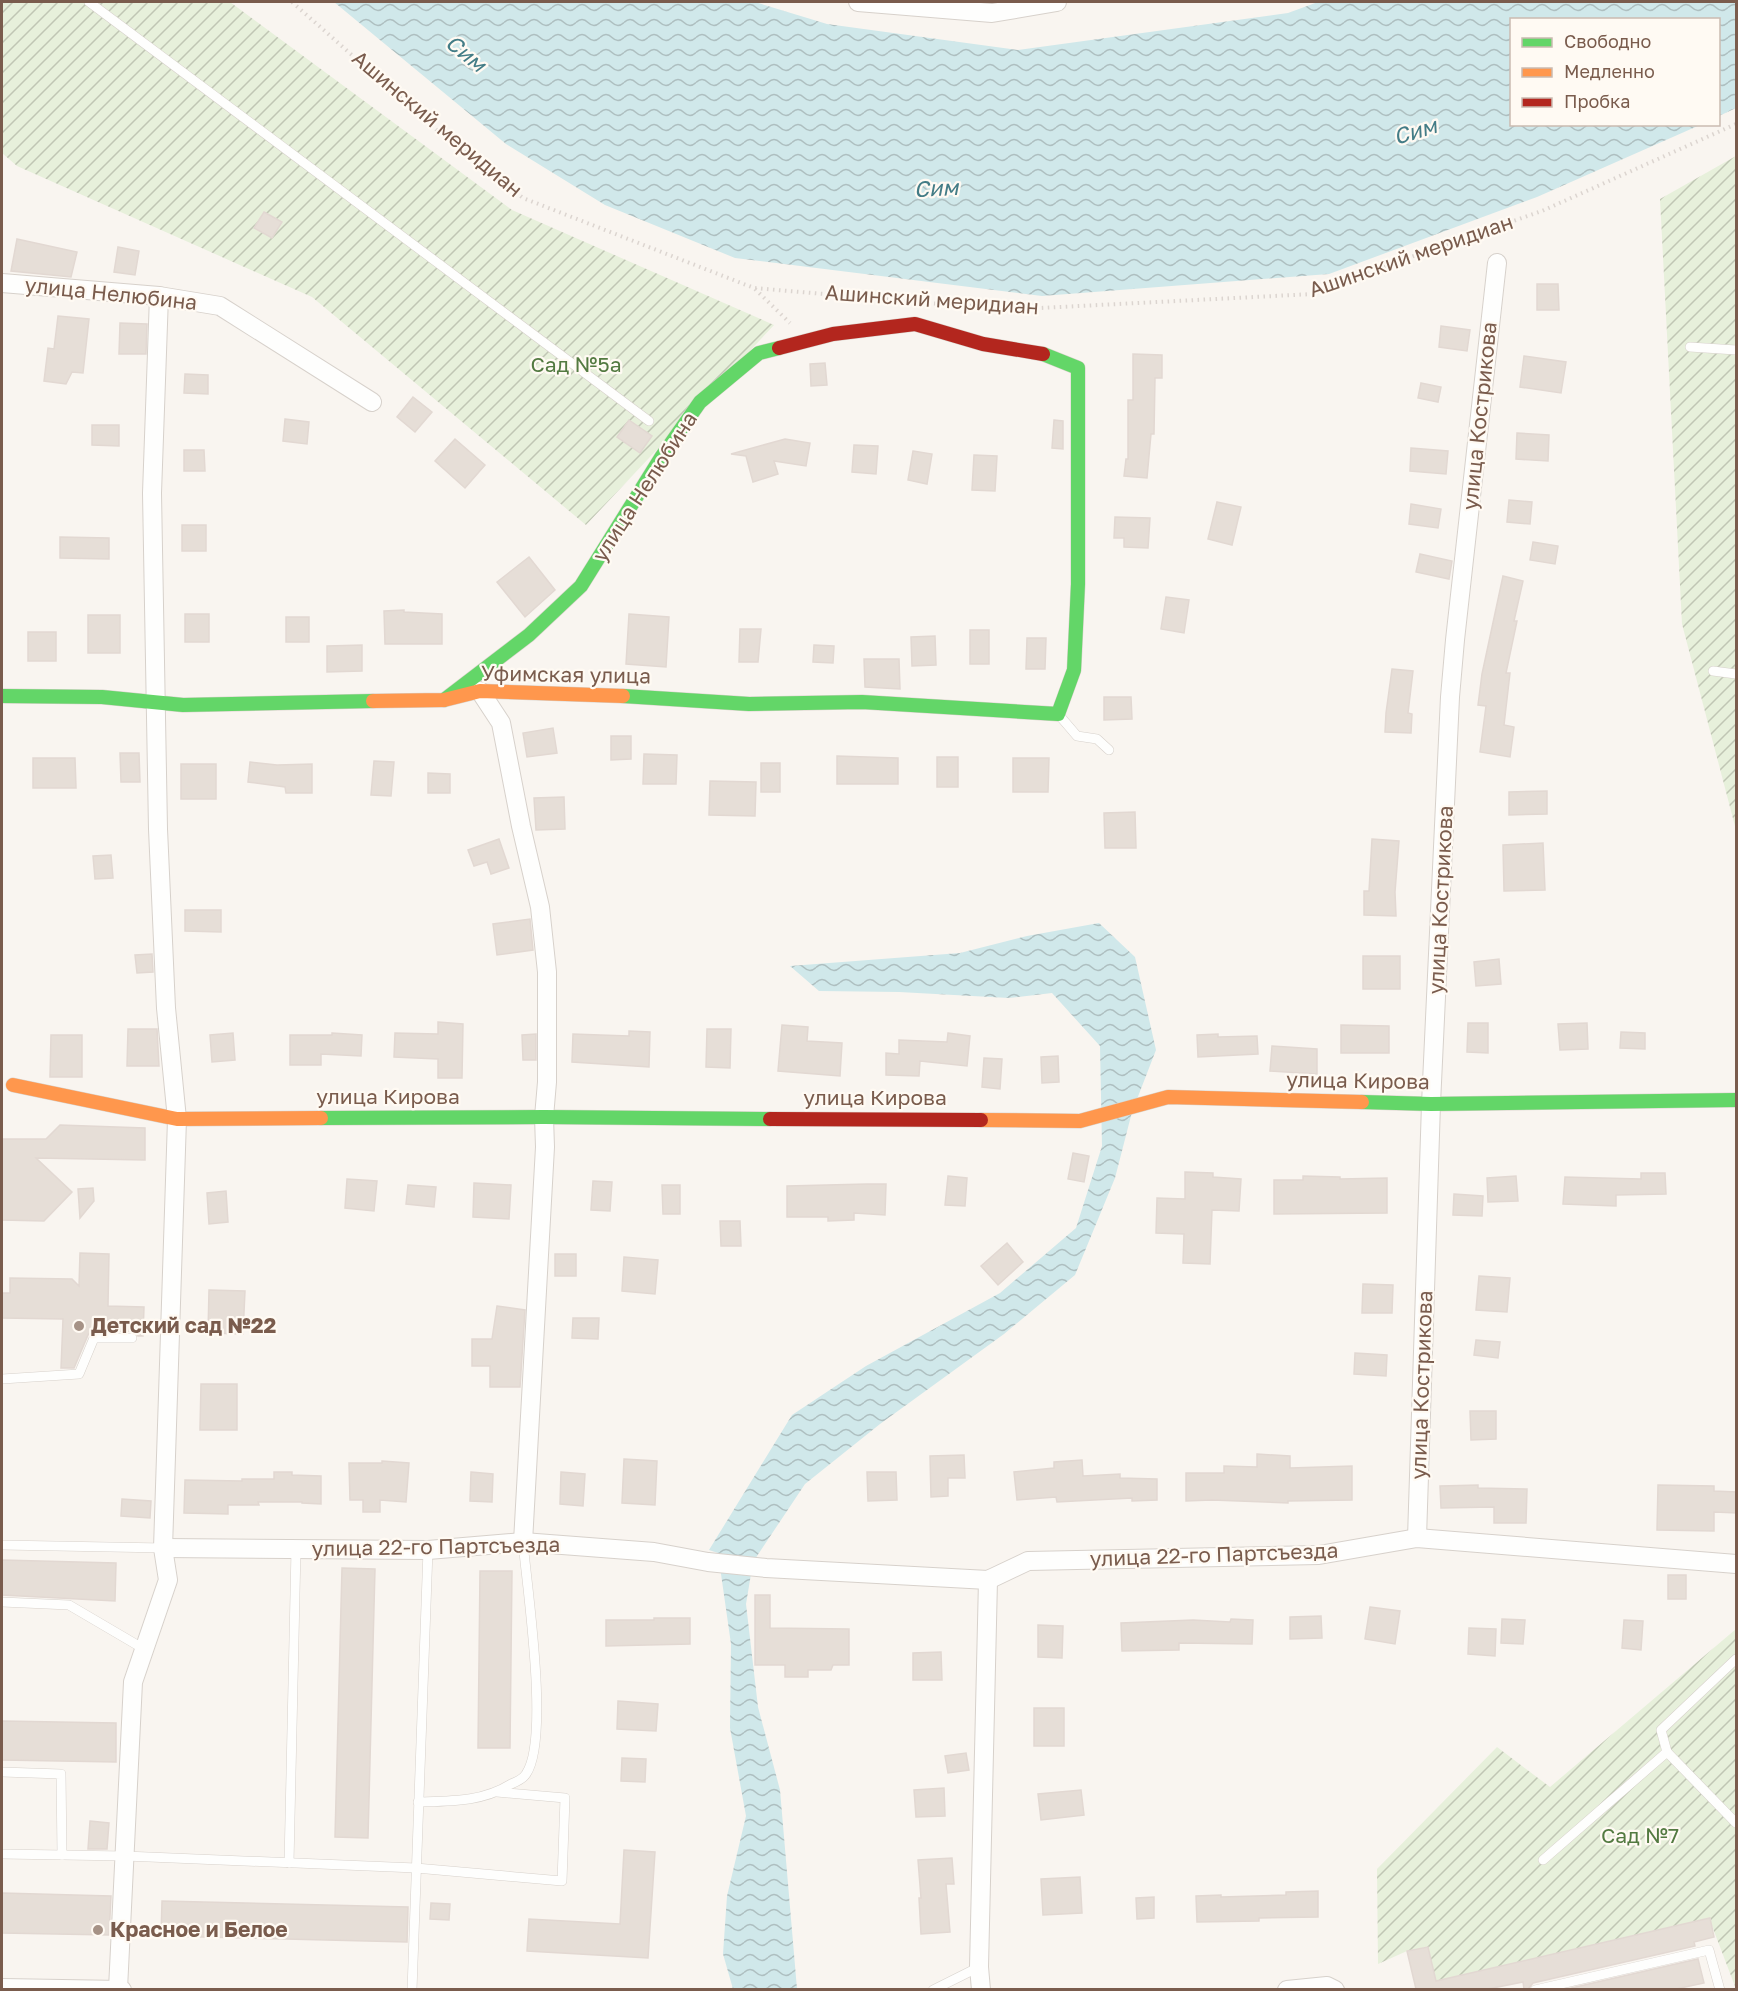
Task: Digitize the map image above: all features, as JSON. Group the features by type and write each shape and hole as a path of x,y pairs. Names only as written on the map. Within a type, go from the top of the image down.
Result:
{"street":[{"path":"858,2 992,13 1057,2"},
{"name":"улица Кострикова","path":"1417,1538 1431,1104 1454,651 1497,263"},
{"name":"улица Нелюбина","path":"2,283 159,296 220,306 372,402"},
{"path":"2,1988 120,1989 133,1682 168,1580 165,1548 177,1119 166,1008 161,919 152,493 159,296"},
{"name":"улица Нелюбина","path":"444,700 529,634 581,586 662,456 700,402 759,353 833,334 915,324 983,344 1047,355 1078,368 1078,584 1074,670 1058,714"},
{"path":"480,691 501,723 540,907 547,972 545,1147 523,1542"},
{"name":"Уфимская улица","path":"2,696 102,697 183,705 444,700 480,691 649,697 749,704 862,702 1058,714"},
{"name":"улица Кирова","path":"13,1085 177,1119 544,1117 1080,1120 1168,1097 1431,1104 1737,1100"},
{"name":"улица 22-го Партсъезда","path":"165,1548 428,1550 523,1542 654,1552 708,1562 766,1568 988,1580 1028,1561 1319,1555 1417,1538 1641,1555 1736,1565"},
{"path":"981,1989 979,1967 988,1580"},
{"path":"1287,1989 1327,1986 1335,1989"}],"lane":[{"path":"89,2 649,421"},
{"path":"1690,347 1737,350"},
{"path":"1713,671 1737,674"},
{"path":"1058,714 1077,736 1097,739 1109,750"},
{"path":"2,1379 79,1374 94,1338 132,1338"},
{"path":"418,1802 467,1801 497,1792 526,1776 534,1753 536,1673 523,1542"},
{"name":"улица 22-го Партсъезда","path":"2,1545 165,1548"},
{"path":"289,1863 296,1549"},
{"path":"412,1989 428,1550"},
{"path":"2,1602 69,1605 144,1649"},
{"path":"1737,1659 1662,1730 1667,1752 1737,1823"},
{"path":"1543,1860 1667,1752"},
{"path":"2,1772 61,1774 62,1855"},
{"path":"2,1854 125,1856 416,1868 562,1881 565,1798 497,1792"},
{"path":"1535,1989 1709,1950 1720,1989"},
{"path":"933,1989 979,1967"}],"path":[{"name":"Ашинский меридиан","path":"292,2 439,132 523,198 754,288 928,303 1021,309 1313,294 1542,211 1737,124"},
{"path":"754,288 808,340"}],"green space":[{"name":"Сад №5а","path":"2,2 230,2 512,210 774,325 586,525 312,297 17,166 2,153"},
{"path":"1736,156 1736,830 1682,624 1660,199"},
{"name":"Сад №7","path":"1736,1629 1736,1989 1709,1918 1436,1981 1428,1947 1407,1951 1378,1964 1377,1869 1497,1747 1550,1787"}],"water":[{"name":"Сим","path":"334,2 755,2 827,24 1018,50 1288,13 1318,2 1736,2 1736,108 1720,116 1720,18 1510,18 1510,126 1698,126 1537,197 1329,274 1042,296 735,258 605,205 506,144"},
{"path":"1099,923 1135,957 1156,1050 1132,1112 1115,1178 1075,1275 1004,1334 880,1424 805,1484 753,1562 746,1604 758,1707 780,1790 797,1989 733,1989 723,1954 727,1896 746,1816 730,1728 731,1644 718,1553 709,1550 792,1415 866,1366 1000,1293 1076,1228 1102,1146 1100,1046 1052,993 1009,998 899,992 819,991 790,966 960,953 1027,936"}],"building":[{"path":"264,212 282,222 272,238 254,228"},
{"path":"17,239 77,252 71,277 11,271"},
{"path":"118,247 139,251 135,275 114,272"},
{"path":"1537,284 1558,284 1559,310 1537,310"},
{"path":"58,316 89,319 83,373 72,372 66,384 44,381 48,348 54,349"},
{"path":"120,323 147,324 146,354 119,354"},
{"path":"1441,326 1470,330 1467,351 1439,347"},
{"path":"1133,354 1162,355 1162,378 1155,378 1154,434 1151,434 1147,478 1124,476 1126,459 1128,459 1128,400 1133,400"},
{"path":"1524,356 1566,362 1561,393 1520,387"},
{"path":"825,363 827,385 811,386 810,364"},
{"path":"185,374 208,375 208,394 184,393"},
{"path":"1421,383 1441,387 1438,402 1418,398"},
{"path":"413,397 432,412 415,432 397,417"},
{"path":"285,419 309,422 307,444 283,441"},
{"path":"629,420 652,436 640,453 617,437"},
{"path":"1054,420 1063,421 1063,449 1052,448"},
{"path":"92,425 119,425 119,446 92,445"},
{"path":"1517,433 1549,435 1548,461 1516,459"},
{"path":"455,439 485,465 465,488 435,461"},
{"path":"785,439 810,443 806,466 774,461 778,474 753,482 746,456 731,454"},
{"path":"854,445 878,446 876,474 852,472"},
{"path":"1411,448 1448,451 1446,474 1410,471"},
{"path":"184,450 204,450 205,471 184,471"},
{"path":"913,451 932,454 927,484 908,480"},
{"path":"974,455 997,456 995,491 972,490"},
{"path":"1509,500 1532,502 1530,524 1507,522"},
{"path":"1217,502 1241,507 1232,545 1208,539"},
{"path":"1411,504 1441,509 1438,528 1409,524"},
{"path":"1115,517 1150,518 1148,548 1124,547 1124,538 1114,538"},
{"path":"182,525 206,525 206,551 182,551"},
{"path":"60,537 109,538 109,559 60,558"},
{"path":"1533,542 1558,546 1555,564 1530,560"},
{"path":"1420,554 1452,561 1449,579 1416,572"},
{"path":"529,557 555,590 525,617 497,582"},
{"path":"1503,576 1523,581 1506,673 1510,673 1504,725 1514,727 1510,757 1480,752 1486,706 1478,705 1482,674"},
{"path":"1166,597 1189,600 1184,633 1161,629"},
{"path":"404,610 404,612 442,614 442,644 385,644 384,611"},
{"path":"185,614 209,614 209,642 185,642"},
{"path":"629,614 669,617 666,667 626,664"},
{"path":"88,615 120,615 120,653 88,653"},
{"path":"286,617 309,617 309,642 286,642"},
{"path":"740,629 761,629 758,662 739,662"},
{"path":"970,630 989,630 989,664 970,664"},
{"path":"28,632 56,632 56,661 28,661"},
{"path":"935,636 936,665 912,666 911,637"},
{"path":"1027,638 1046,638 1045,669 1026,669"},
{"path":"362,645 362,671 327,672 327,646"},
{"path":"814,645 834,646 833,663 813,662"},
{"path":"864,659 899,659 900,689 865,687"},
{"path":"1392,669 1413,671 1408,713 1412,714 1411,733 1385,732"},
{"path":"1104,697 1131,697 1132,719 1104,720"},
{"path":"553,728 557,753 527,757 523,733"},
{"path":"611,736 631,736 631,759 611,760"},
{"path":"120,753 139,753 140,782 121,782"},
{"path":"644,754 677,755 676,784 643,784"},
{"path":"837,756 898,758 898,784 837,784"},
{"path":"937,757 958,757 958,787 937,787"},
{"path":"33,758 75,758 76,788 33,788"},
{"path":"1013,758 1049,758 1048,792 1013,792"},
{"path":"374,761 394,762 391,796 371,795"},
{"path":"250,762 277,765 312,764 312,793 286,793 285,787 248,782"},
{"path":"761,763 780,763 780,792 761,792"},
{"path":"181,764 216,764 216,799 181,799"},
{"path":"428,773 450,774 450,793 428,793"},
{"path":"710,781 756,782 755,816 709,815"},
{"path":"1547,791 1547,814 1509,815 1509,792"},
{"path":"564,797 565,829 536,830 534,798"},
{"path":"1135,812 1136,848 1105,848 1104,813"},
{"path":"499,839 509,868 491,874 487,862 474,866 468,850"},
{"path":"1372,839 1399,841 1395,892 1396,916 1364,915 1364,891 1369,891"},
{"path":"1543,843 1545,890 1504,891 1503,845"},
{"path":"111,855 113,878 95,879 93,856"},
{"path":"185,910 221,910 221,932 185,931"},
{"path":"530,919 533,950 497,955 493,924"},
{"path":"152,954 153,972 137,973 135,955"},
{"path":"1363,956 1400,956 1400,989 1363,989"},
{"path":"1499,959 1501,984 1476,986 1474,962"},
{"path":"438,1022 463,1024 462,1078 438,1078 438,1059 394,1057 395,1033 438,1034"},
{"path":"1468,1023 1488,1023 1488,1053 1467,1052"},
{"path":"1587,1023 1588,1049 1560,1050 1558,1024"},
{"path":"782,1025 808,1027 807,1041 842,1043 840,1076 778,1071"},
{"path":"1341,1025 1389,1026 1389,1053 1341,1053"},
{"path":"128,1029 157,1029 159,1066 127,1066"},
{"path":"707,1029 731,1029 730,1068 706,1067"},
{"path":"629,1031 650,1032 649,1067 572,1062 573,1034 629,1036"},
{"path":"1621,1032 1645,1033 1645,1049 1620,1048"},
{"path":"233,1033 235,1060 212,1062 210,1035"},
{"path":"332,1033 362,1035 361,1056 321,1054 321,1065 290,1065 290,1035 332,1035"},
{"path":"948,1033 970,1036 967,1066 920,1061 919,1076 886,1075 886,1053 899,1054 899,1040 947,1042"},
{"path":"536,1034 536,1060 523,1060 522,1035"},
{"path":"1218,1034 1218,1037 1257,1036 1258,1054 1198,1057 1197,1035"},
{"path":"51,1035 82,1035 82,1077 50,1077"},
{"path":"1272,1046 1317,1049 1317,1074 1270,1071"},
{"path":"1058,1056 1059,1082 1042,1083 1041,1057"},
{"path":"984,1058 1002,1059 1000,1089 982,1087"},
{"path":"60,1125 145,1128 145,1160 36,1158 72,1192 44,1221 2,1220 2,1139 46,1139"},
{"path":"1073,1153 1089,1156 1084,1182 1068,1179"},
{"path":"1185,1172 1213,1173 1213,1177 1241,1179 1239,1211 1212,1210 1210,1264 1183,1263 1184,1234 1156,1233 1157,1198 1185,1199"},
{"path":"1641,1173 1665,1173 1666,1194 1616,1195 1616,1206 1563,1204 1565,1177 1641,1179"},
{"path":"948,1176 967,1178 965,1206 945,1205"},
{"path":"1303,1176 1340,1177 1340,1179 1387,1178 1387,1213 1274,1214 1274,1180 1303,1180"},
{"path":"1516,1176 1518,1201 1488,1202 1487,1178"},
{"path":"347,1179 377,1181 374,1211 345,1208"},
{"path":"593,1181 612,1182 610,1211 591,1210"},
{"path":"474,1183 511,1185 509,1219 473,1217"},
{"path":"886,1184 885,1215 854,1213 854,1220 828,1221 828,1217 787,1217 787,1186"},
{"path":"408,1185 436,1187 434,1207 406,1204"},
{"path":"662,1185 680,1185 680,1214 663,1214"},
{"path":"93,1188 94,1201 80,1218 78,1189"},
{"path":"226,1191 228,1222 209,1224 207,1193"},
{"path":"1454,1194 1483,1196 1482,1216 1453,1215"},
{"path":"720,1221 740,1221 741,1246 721,1246"},
{"path":"1007,1243 1023,1262 998,1285 981,1266"},
{"path":"80,1253 109,1254 108,1306 144,1307 143,1336 138,1336 132,1331 91,1332 74,1368 61,1368 63,1319 2,1318 2,1293 10,1293 10,1278 72,1279 79,1286"},
{"path":"555,1254 576,1254 576,1276 555,1276"},
{"path":"624,1257 658,1260 655,1294 622,1291"},
{"path":"1479,1276 1510,1278 1507,1312 1476,1310"},
{"path":"1363,1284 1393,1285 1392,1313 1362,1313"},
{"path":"209,1290 245,1291 243,1334 208,1333"},
{"path":"497,1306 525,1310 520,1387 490,1387 490,1366 472,1366 472,1339 492,1339"},
{"path":"573,1318 599,1318 598,1339 572,1338"},
{"path":"1476,1340 1500,1342 1498,1358 1474,1355"},
{"path":"1355,1353 1387,1355 1386,1376 1354,1374"},
{"path":"201,1384 237,1384 237,1430 200,1430"},
{"path":"1470,1411 1496,1411 1496,1439 1471,1440"},
{"path":"1257,1454 1290,1456 1290,1468 1352,1466 1352,1500 1288,1501 1288,1503 1186,1501 1186,1473 1224,1473 1224,1466 1257,1467"},
{"path":"964,1455 965,1478 948,1478 948,1496 931,1497 930,1456"},
{"path":"624,1459 657,1461 655,1505 622,1503"},
{"path":"1082,1460 1083,1476 1120,1474 1120,1478 1157,1479 1157,1500 1132,1501 1132,1498 1057,1502 1056,1497 1017,1500 1014,1472 1054,1468 1054,1462"},
{"path":"382,1461 409,1463 406,1502 380,1500 380,1512 363,1512 363,1500 350,1500 349,1463 382,1463"},
{"path":"274,1472 321,1476 321,1504 258,1502 259,1505 228,1505 228,1514 184,1513 185,1480 274,1479"},
{"path":"471,1472 493,1474 492,1502 470,1501"},
{"path":"561,1472 585,1474 583,1506 560,1504"},
{"path":"867,1472 896,1472 897,1500 868,1501"},
{"path":"1478,1485 1478,1488 1527,1489 1526,1523 1494,1523 1494,1507 1441,1508 1440,1486"},
{"path":"1658,1485 1714,1486 1714,1491 1737,1492 1737,1513 1714,1512 1714,1531 1657,1530"},
{"path":"122,1499 151,1501 150,1518 121,1516"},
{"path":"2,1560 116,1563 115,1601 2,1595"},
{"path":"342,1568 375,1569 368,1838 335,1837"},
{"path":"480,1571 512,1571 510,1748 478,1748"},
{"path":"1668,1575 1686,1575 1686,1599 1668,1599"},
{"path":"755,1595 770,1595 770,1628 849,1629 849,1665 833,1665 831,1670 808,1670 808,1677 785,1677 785,1665 755,1665"},
{"path":"1370,1607 1400,1611 1395,1644 1365,1639"},
{"path":"1321,1616 1322,1638 1290,1639 1290,1617"},
{"path":"654,1618 690,1618 690,1644 606,1646 606,1620 654,1620"},
{"path":"1231,1619 1253,1620 1252,1644 1179,1643 1179,1650 1122,1651 1121,1623 1193,1620 1230,1622"},
{"path":"1502,1619 1525,1620 1523,1644 1501,1643"},
{"path":"1624,1620 1643,1621 1641,1650 1622,1648"},
{"path":"1038,1625 1063,1626 1062,1658 1038,1657"},
{"path":"1469,1628 1496,1629 1495,1656 1468,1654"},
{"path":"941,1652 942,1680 913,1680 913,1653"},
{"path":"618,1701 658,1704 656,1731 617,1729"},
{"path":"1034,1708 1064,1708 1064,1746 1034,1746"},
{"path":"2,1721 116,1723 116,1762 2,1760"},
{"path":"966,1753 969,1770 948,1773 945,1756"},
{"path":"622,1758 646,1759 645,1782 621,1781"},
{"path":"944,1788 945,1816 916,1817 914,1790"},
{"path":"1081,1790 1084,1815 1041,1820 1038,1794"},
{"path":"90,1821 109,1823 107,1849 88,1849"},
{"path":"624,1850 655,1852 648,1958 527,1951 529,1919 620,1924"},
{"path":"952,1858 954,1884 946,1884 950,1932 921,1934 918,1860"},
{"path":"1080,1877 1082,1913 1043,1915 1041,1879"},
{"path":"1318,1891 1318,1917 1197,1922 1196,1896 1286,1895 1286,1892"},
{"path":"2,1893 111,1896 109,1935 2,1933"},
{"path":"1154,1897 1154,1918 1137,1919 1136,1898"},
{"path":"162,1901 408,1907 407,1942 161,1936"},
{"path":"431,1903 450,1904 449,1920 430,1919"},
{"path":"1710,1918 1714,1937 1694,1942 1695,1946 1533,1983 1528,1989 1524,1989 1523,1982 1488,1989 1416,1989 1407,1951 1428,1947 1436,1981"},
{"path":"1698,1959 1704,1983 1676,1989 1567,1989"}],"traffic: fast":[{"path":"444,700 529,635 581,586 662,456 700,402 759,353 779,348"},
{"path":"623,696 749,704 862,702 1058,714 1074,670 1078,584 1078,368 1043,354"},
{"path":"2,696 102,697 183,705 373,701"},
{"path":"1362,1102 1431,1104 1736,1100"},
{"path":"321,1118 770,1119"}],"traffic: slow":[{"path":"373,701 444,700 480,691 623,696"},
{"path":"13,1085 177,1119 321,1118"},
{"path":"981,1120 1080,1121 1168,1097 1362,1102"}],"traffic: jam":[{"path":"779,348 833,334 915,324 983,344 1043,354"},
{"path":"770,1119 981,1120"}],"place":[{"name":"Детский сад №22","path":"79,1326"},
{"name":"Красное и Белое","path":"98,1930"}]}
